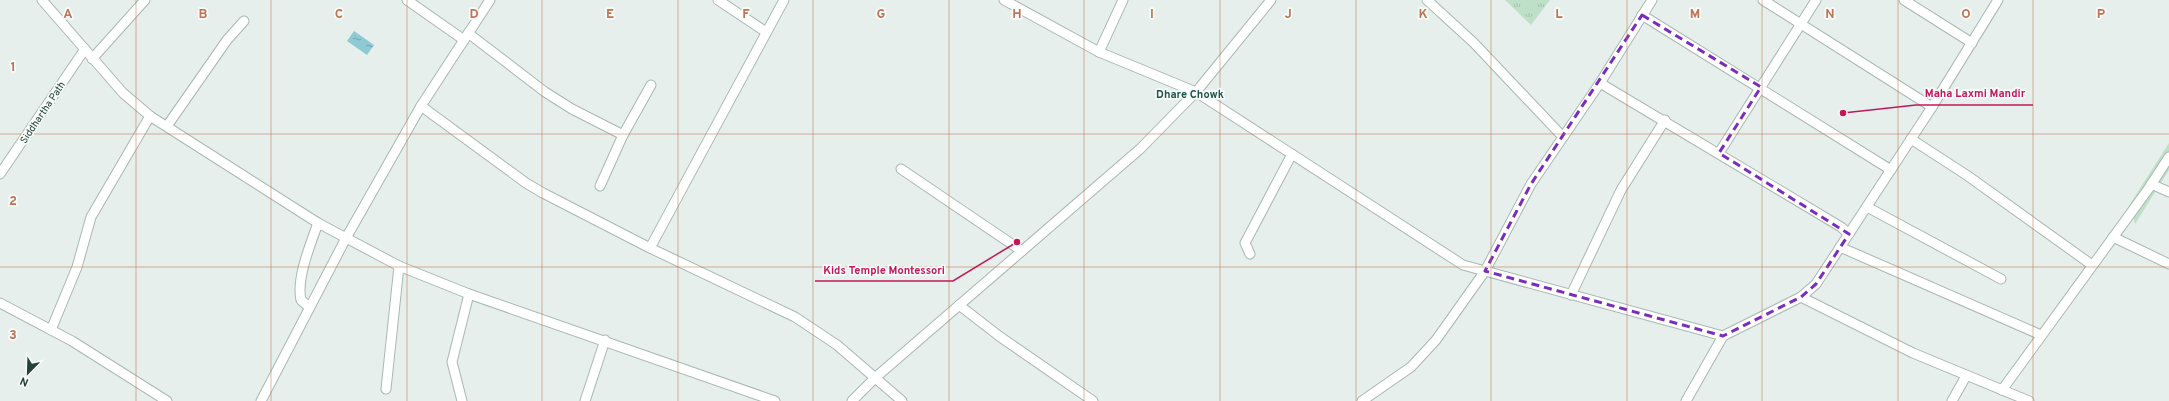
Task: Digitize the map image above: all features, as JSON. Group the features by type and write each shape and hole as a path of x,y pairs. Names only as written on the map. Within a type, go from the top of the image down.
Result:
{"street":[{"path":"42,0 123,93 150,116 318,223 399,266 469,294 605,340 775,401"},
{"path":"92,59 146,0"},
{"path":"407,0 466,36 545,92 572,109 623,135"},
{"path":"261,401 346,238 421,106 490,0"},
{"path":"718,0 766,32"},
{"path":"650,248 784,0"},
{"path":"1004,0 1016,3 1099,52 1196,92 1463,265 1723,336"},
{"path":"1099,52 1123,0"},
{"path":"852,401 876,377 1140,149 1196,92 1271,0"},
{"path":"1427,0 1474,43 1563,137"},
{"path":"1362,401 1393,381 1416,361 1436,340 1485,271 1531,184 1600,83 1652,0"},
{"path":"1763,0 1802,23 1932,107"},
{"path":"1719,153 1816,0"},
{"path":"1904,0 1972,43"},
{"path":"1686,401 1723,336 1801,297 1816,284 1932,107 1998,0"},
{"path":"1642,15 1761,87 1891,170"},
{"path":"167,126 227,40 244,21"},
{"name":"Siddhartha Path","path":"0,174 85,50"},
{"path":"1600,83 1665,120 1841,227 1849,234"},
{"path":"600,186 623,135 651,85"},
{"path":"421,106 526,183 650,248 795,316 837,345 876,377 902,401"},
{"path":"51,330 77,267 91,217 150,116"},
{"path":"1571,295 1621,190 1665,120"},
{"path":"1911,139 1968,176 2092,266"},
{"path":"1250,254 1245,243 1292,154"},
{"path":"2002,390 2169,157"},
{"path":"901,169 1022,251"},
{"path":"2151,184 2169,192"},
{"path":"1867,207 2001,280"},
{"path":"309,307 301,300 300,285 310,245 318,223"},
{"path":"2113,237 2169,264"},
{"path":"1840,247 2042,335"},
{"path":"386,389 399,266"},
{"path":"462,401 452,362 469,294"},
{"path":"1801,297 1906,350 2029,401"},
{"path":"0,303 51,330 167,401"},
{"path":"959,305 998,336 1093,401"},
{"path":"585,401 605,340"},
{"path":"1952,401 1966,376"}],"highlighted area":[{"path":"1642,15 1761,87 1719,153 1849,234 1816,284 1801,297 1723,336 1485,271 1531,184"}],"green space":[{"path":"1505,0 1550,0 1531,25"},
{"path":"2169,143 2169,170 2135,224 2130,204"}],"water":[{"path":"354,31 374,45 367,55 347,41"}],"place":[{"name":"Maha Laxmi Mandir","path":"1843,113"},
{"name":"Kids Temple Montessori","path":"1017,242"}],"district":[{"name":"Dhare Chowk","path":"1190,94"}]}
